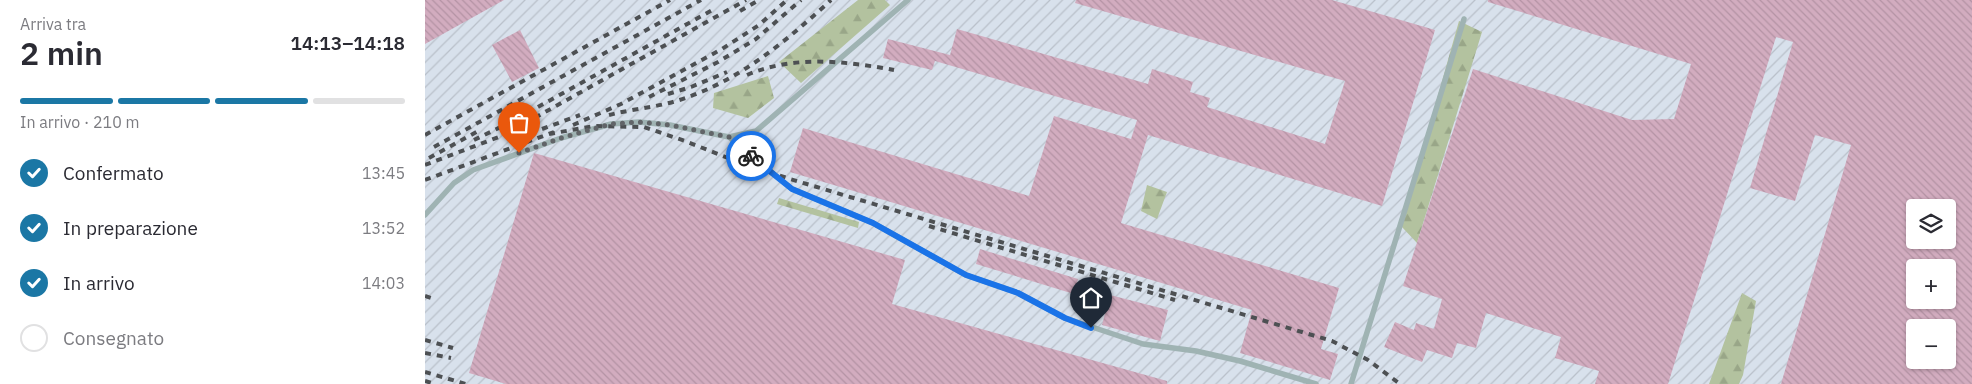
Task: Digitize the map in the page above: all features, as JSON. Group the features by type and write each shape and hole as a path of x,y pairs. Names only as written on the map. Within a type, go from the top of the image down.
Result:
{"lane":[{"path":"425,215 454,183 473,170 561,138 611,124 639,122 670,125 729,137 756,131 908,0"},
{"path":"1351,384 1464,19"},
{"path":"729,137 792,189 873,223 966,275 1018,293 1065,318 1143,344 1196,351 1239,361 1316,384"}],"shaded area":[{"path":"425,0 1972,0 1972,384 425,384"}],"green space":[{"path":"858,0 885,0 890,5 801,83 779,62"},
{"path":"1459,21 1482,32 1417,243 1401,226"},
{"path":"768,76 774,98 748,118 713,108 714,93"},
{"path":"1147,185 1167,192 1157,219 1141,211"},
{"path":"779,198 859,222 858,228 777,204"},
{"path":"1742,293 1756,301 1743,375 1739,384 1709,384"}],"building":[{"path":"425,0 504,0 425,44"},
{"path":"1076,0 1332,0 1435,30 1382,206 1148,135 1121,223 1339,288 1321,349 1338,354 1330,380 1240,353 1252,310 790,172 803,128 1029,196 1054,116 1131,139 1137,120 935,61 932,70 883,58 888,39 950,55 957,29 1148,84 1152,69 1193,82 1190,92 1210,98 1207,107 1325,144 1345,81 1075,3"},
{"path":"1488,0 1972,0 1972,384 1781,384 1851,145 1815,135 1795,201 1750,188 1793,42 1776,37 1668,384 1595,384 1599,371 1555,358 1561,337 1486,313 1476,348 1457,343 1452,358 1427,350 1422,362 1384,347 1395,322 1414,330 1416,323 1434,329 1442,299 1403,286 1473,69 1632,120 1674,119 1691,64 1488,2"},
{"path":"520,30 539,68 512,82 492,45"},
{"path":"534,153 905,260 892,304 1167,381 1167,384 506,384 469,373"},
{"path":"980,249 1078,279 1074,294 976,264"},
{"path":"1110,295 1168,310 1160,341 1102,325"}],"railway":[{"path":"425,135 670,0"},
{"path":"434,147 701,0"},
{"path":"425,165 504,135 746,0"},
{"path":"740,11 759,0"},
{"path":"573,125 621,104 722,49 759,25 787,0"},
{"path":"649,97 718,62 756,39 801,0"},
{"path":"609,115 669,103 715,86 756,62 831,0"},
{"path":"474,140 511,122 716,8"},
{"path":"747,75 765,69 801,62 838,62 894,70"},
{"path":"668,94 727,72"},
{"path":"542,129 580,115"},
{"path":"549,134 594,126 644,127 790,179 1332,341 1368,360 1400,384"},
{"path":"429,158 480,130"},
{"path":"425,180 554,132"},
{"path":"929,226 1175,300"},
{"path":"425,296 434,299"},
{"path":"425,340 453,348"},
{"path":"425,353 451,358"},
{"path":"425,372 466,384"},
{"path":"425,381 435,384"}],"way so far":[{"path":"519,153 561,138 611,124 639,122 670,125 729,137 751,156"}],"route":[{"path":"751,156 792,189 873,223 966,275 1018,293 1065,318 1091,328"}]}
